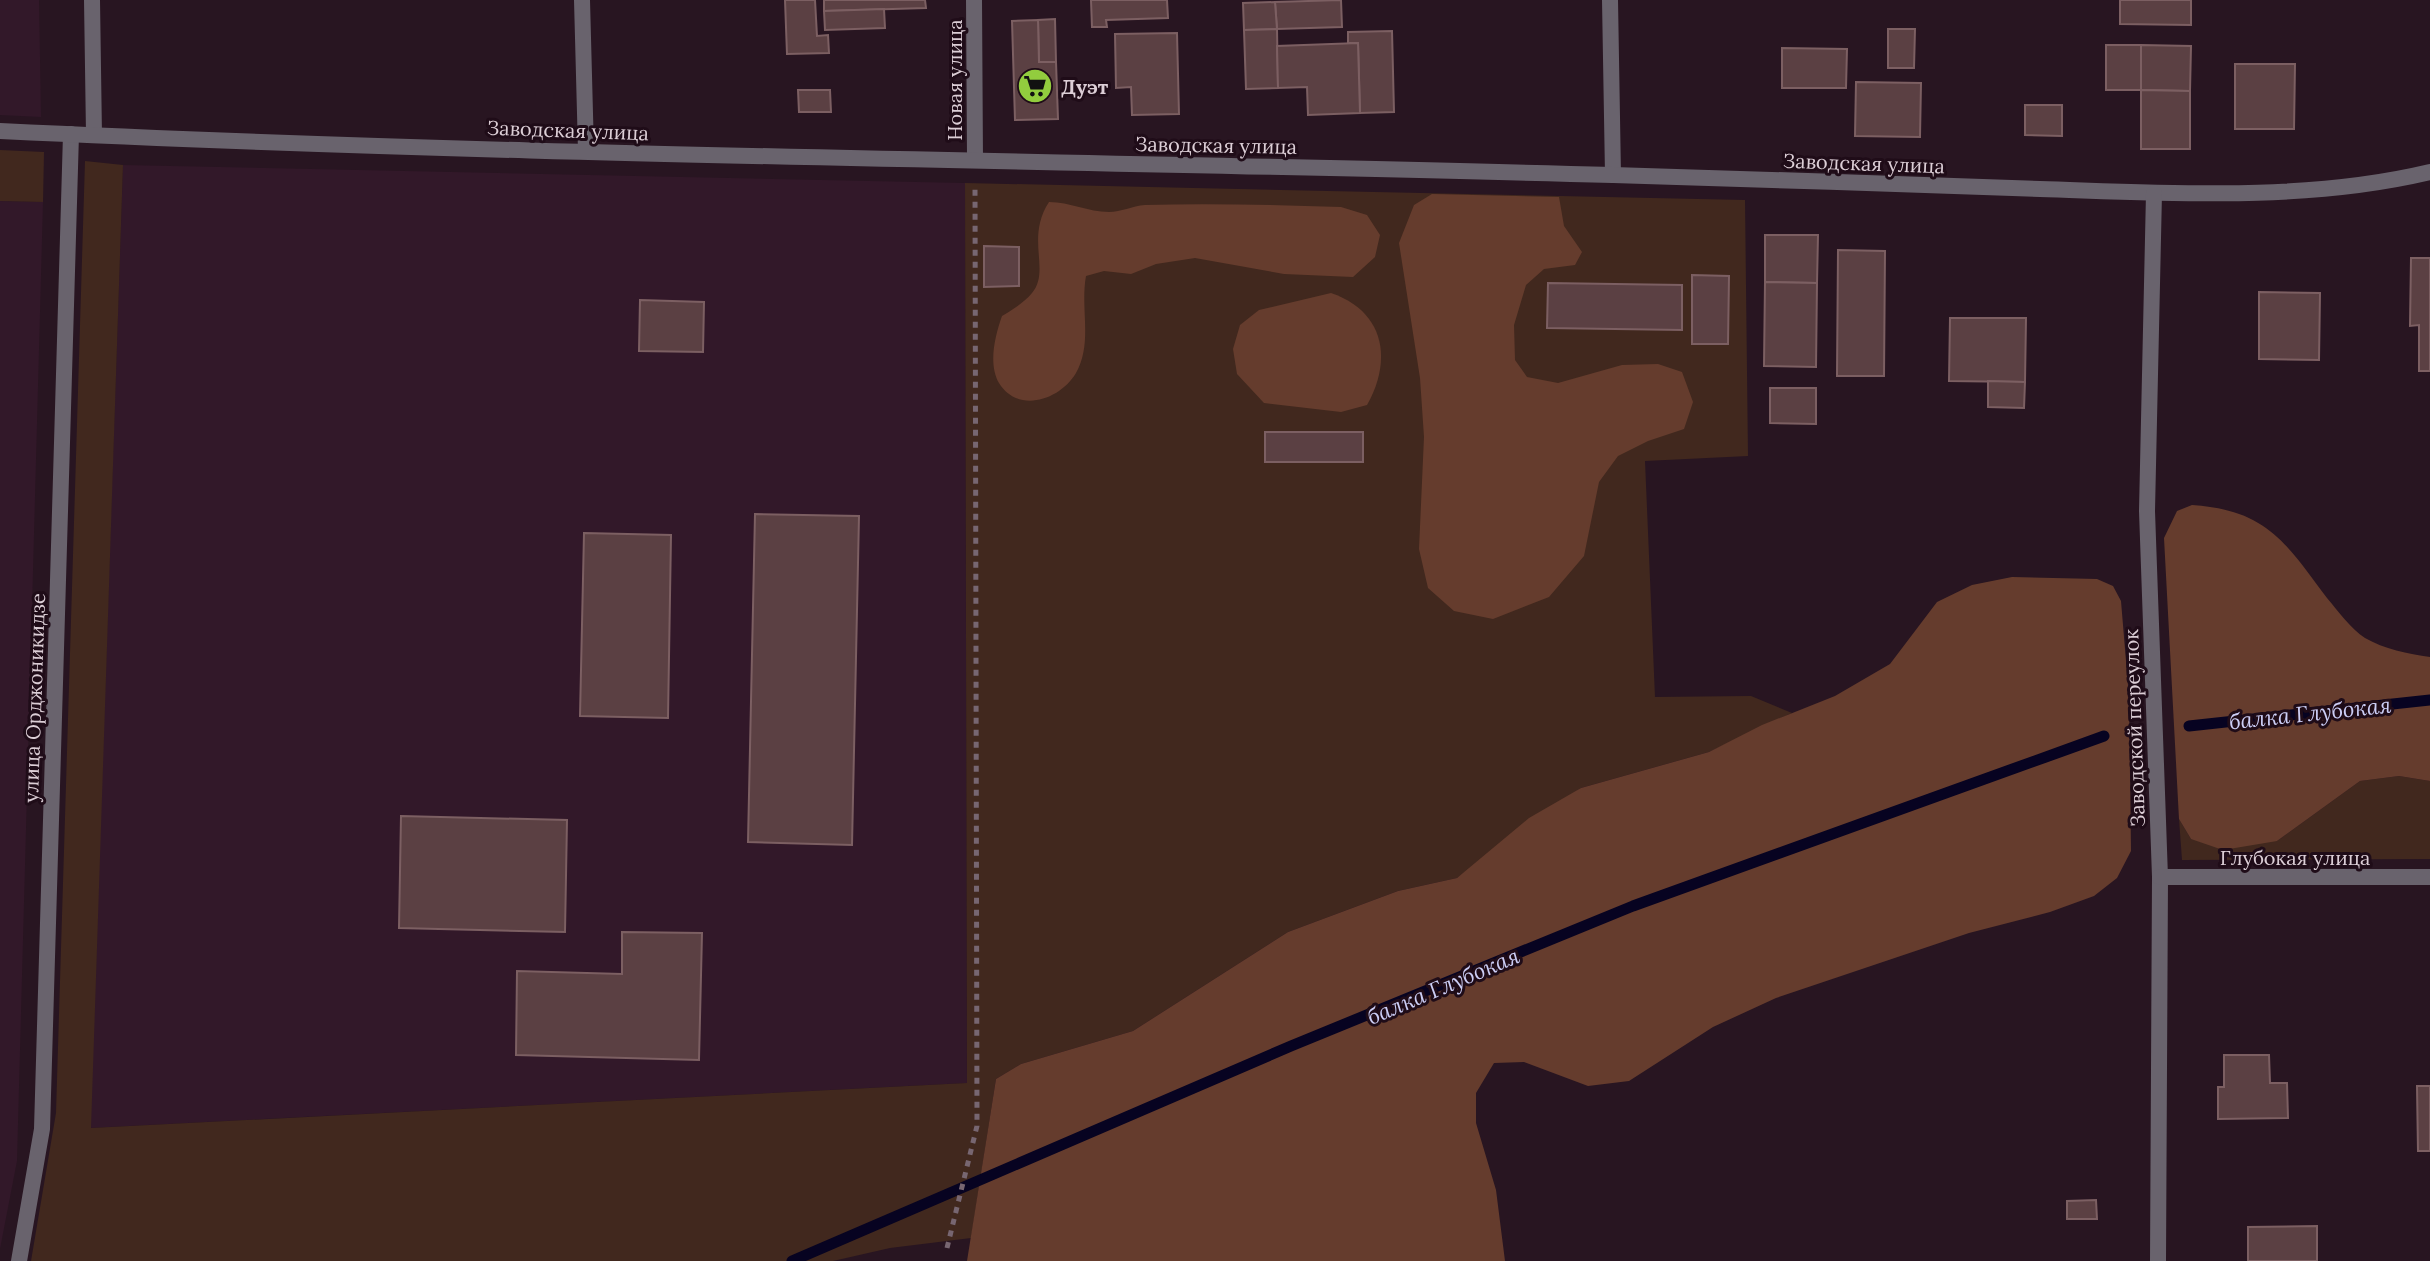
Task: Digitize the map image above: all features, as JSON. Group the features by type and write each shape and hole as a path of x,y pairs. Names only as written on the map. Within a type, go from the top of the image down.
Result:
{"street":[{"path":"92,0 94,135"},
{"path":"582,0 586,151"},
{"name":"Новая улица","path":"974,0 975,159"},
{"path":"1610,0 1613,175"},
{"name":"Заводская улица","path":"0,131 586,151 1613,175 2154,193 2246,193 2340,186 2430,172"},
{"name":"улица Орджоникидзе","path":"19,1261 42,1129 71,134"},
{"name":"Заводской переулок","path":"2154,193 2147,511 2160,877 2158,1261"},
{"name":"Глубокая улица","path":"2160,877 2430,877"}],"path":[{"path":"947,1248 977,1126 975,159"}],"shaded area":[{"path":"0,0 39,0 41,117 0,115"},
{"path":"0,150 44,152 43,202 0,201"},
{"path":"85,161 123,165 91,1128 967,1083 965,183 1745,200 1748,456 1645,461 1655,697 1751,696 1792,713 1709,752 1581,788 1457,878 1398,891 1288,932 1133,1031 1021,1064 996,1079 971,1238 890,1248 833,1261 31,1261 56,1113"},
{"path":"123,165 965,183 967,1083 90,1128"},
{"path":"1432,194 1559,197 1564,226 1582,252 1575,265 1544,269 1526,285 1514,325 1515,360 1527,377 1558,383 1622,365 1658,364 1682,372 1693,402 1684,429 1648,441 1618,456 1599,482 1584,556 1549,597 1493,619 1454,611 1428,588 1419,549 1424,437 1420,378 1399,243 1414,205"},
{"path":"0,201 43,202 17,1161 0,1249"},
{"path":"1049,202 1109,212 1169,204 1341,207 1367,215 1380,235 1375,257 1353,277 1284,274 1195,258 1156,264 1131,274 1104,271 1086,276 1084,350 1076,373 1050,396 1027,401 1007,393 999,383 994,367 994,350 1002,316 1026,300 1037,284 1039,229"},
{"path":"1331,293 1363,312 1379,338 1380,371 1367,405 1341,412 1264,403 1237,374 1233,349 1240,325 1259,310"},
{"path":"2192,505 2218,508 2257,522 2286,546 2340,614 2360,634 2388,648 2430,657 2430,781 2399,776 2360,781 2277,841 2223,850 2191,839 2179,819 2164,538 2177,511"},
{"path":"2012,577 2097,579 2113,586 2121,601 2129,697 2131,851 2117,878 2094,896 2050,912 1969,933 1776,998 1713,1027 1629,1081 1588,1086 1524,1062 1494,1063 1476,1093 1476,1123 1496,1190 1505,1261 967,1261 996,1079 1021,1064 1133,1031 1288,932 1398,891 1457,878 1529,818 1581,788 1709,752 1762,725 1835,696 1890,664 1937,602 1972,585"},
{"path":"2399,776 2430,781 2430,859 2182,860 2179,819 2191,839 2277,841 2360,781"}],"building":[{"path":"785,0 815,0 817,36 828,35 829,53 787,54"},
{"path":"824,0 925,0 926,8 824,11"},
{"path":"1091,0 1167,0 1168,18 1106,20 1107,27 1092,27"},
{"path":"1341,0 1342,27 1277,29 1275,2"},
{"path":"2120,0 2191,0 2191,25 2120,24"},
{"path":"1275,2 1277,29 1244,30 1243,3"},
{"path":"884,9 885,28 825,30 824,11"},
{"path":"1055,19 1056,62 1039,62 1038,20"},
{"path":"1038,20 1039,62 1056,62 1058,119 1015,120 1012,21"},
{"path":"1277,29 1278,88 1246,89 1244,30"},
{"path":"1888,29 1915,29 1914,68 1888,68"},
{"path":"1392,31 1394,112 1360,113 1358,43 1348,43 1348,32"},
{"path":"1177,33 1179,114 1132,115 1131,87 1116,88 1115,34"},
{"path":"1358,43 1360,113 1308,115 1307,87 1278,88 1277,46"},
{"path":"2106,45 2141,45 2141,90 2106,90"},
{"path":"2141,45 2191,46 2190,91 2141,90"},
{"path":"1782,48 1847,49 1846,88 1782,88"},
{"path":"2235,64 2295,64 2294,129 2235,129"},
{"path":"1856,82 1921,83 1920,137 1855,136"},
{"path":"798,90 830,90 831,112 799,112"},
{"path":"2141,90 2190,91 2190,149 2141,149"},
{"path":"2025,105 2062,105 2062,136 2025,135"},
{"path":"1765,235 1818,235 1817,283 1765,282"},
{"path":"984,246 1019,247 1019,286 984,287"},
{"path":"1838,250 1885,251 1884,376 1837,376"},
{"path":"2411,258 2430,258 2430,371 2419,371 2419,325 2410,326"},
{"path":"1692,275 1729,276 1728,344 1692,344"},
{"path":"1765,282 1817,283 1816,367 1764,366"},
{"path":"1548,283 1682,285 1682,330 1547,328"},
{"path":"2259,292 2320,293 2319,360 2259,359"},
{"path":"640,300 704,302 703,352 639,351"},
{"path":"1950,318 2026,318 2025,382 1949,381"},
{"path":"1988,381 2025,382 2024,408 1988,407"},
{"path":"1770,388 1816,388 1816,424 1770,423"},
{"path":"1265,432 1363,432 1363,462 1265,462"},
{"path":"755,514 859,516 852,845 748,842"},
{"path":"584,533 671,535 668,718 580,716"},
{"path":"401,816 567,820 565,932 399,928"},
{"path":"622,932 702,933 699,1060 516,1055 517,971 622,974"},
{"path":"2224,1055 2269,1055 2270,1083 2287,1083 2288,1118 2218,1119 2218,1087 2224,1087"},
{"path":"2417,1086 2430,1086 2430,1151 2418,1151"},
{"path":"2096,1200 2097,1219 2067,1219 2067,1201"},
{"path":"2317,1226 2317,1261 2248,1261 2248,1227"}],"waterway":[{"name":"балка Глубокая","path":"2189,726 2430,700"},
{"name":"балка Глубокая","path":"792,1261 1291,1046 1633,906 2104,736"}],"place":[{"name":"Дуэт","path":"1035,86"}]}
